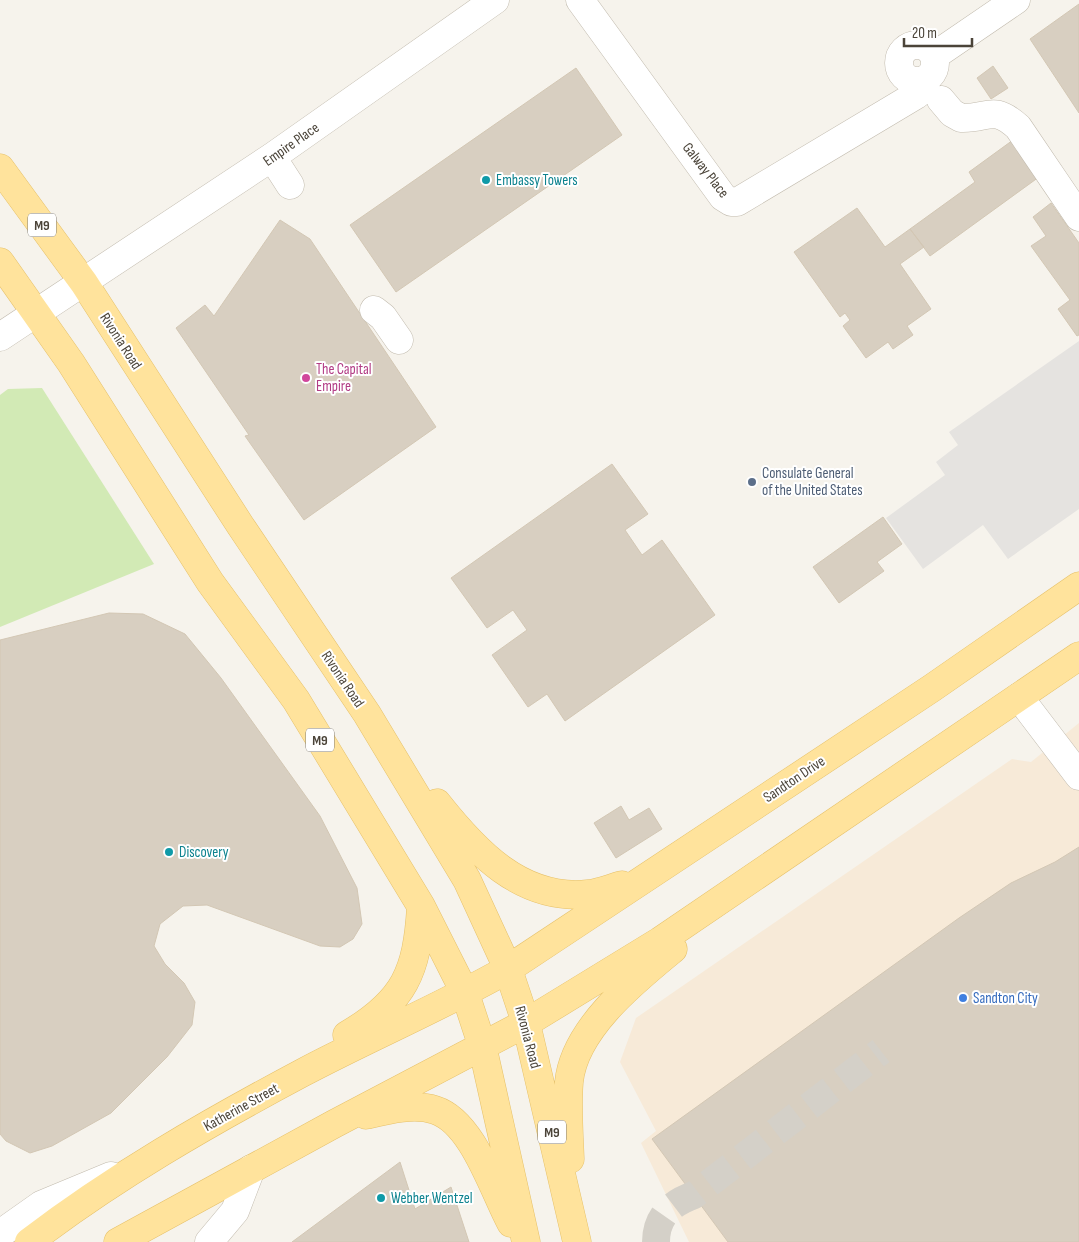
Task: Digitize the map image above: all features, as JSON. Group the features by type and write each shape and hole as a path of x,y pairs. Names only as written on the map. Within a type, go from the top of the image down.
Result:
{"main road":[{"name":"Rivonia Road","path":"0,168 84,283 240,525 367,714 467,880 508,969 526,1023 577,1241"},
{"name":"M9","path":"0,262 71,363 210,582 296,700 421,906 465,994 482,1045 526,1242"},
{"name":"Sandton Drive","path":"508,969 932,688 1079,586"},
{"path":"118,1242 334,1124 526,1023 660,941 1079,656"},
{"path":"367,714 471,844 492,864 511,876 561,894 589,894 623,884 686,851"},
{"path":"577,1241 570,1161 569,1081 574,1059 602,1014 626,990 789,855"},
{"path":"201,1129 253,1091 359,1029 383,1011 396,997 410,975 416,952 421,906"},
{"name":"Katherine Street","path":"29,1242 74,1208 201,1129 304,1072 465,994 508,969"},
{"path":"334,1124 386,1110 418,1107 436,1110 453,1120 466,1133 522,1242"}],"street":[{"name":"Empire Place","path":"0,338 272,157 494,0"},
{"name":"Galway Place","path":"580,0 723,197 731,202 738,202 916,95 933,79"},
{"path":"1016,0 933,79 961,118 992,113 1001,114 1018,127 1079,217"},
{"path":"272,157 290,185"},
{"path":"374,310 383,317 398,340"},
{"path":"1018,697 1079,776"},
{"path":"0,1234 41,1206 151,1159"},
{"path":"209,1242 235,1211 251,1169"}],"shaded area":[{"path":"1079,341 1079,509 1008,559 983,525 923,569 886,518 945,475 936,462 958,445 949,432"},
{"name":"Sandton City","path":"1079,723 1079,1242 689,1242 641,1143 656,1131 620,1062 636,1018 1012,759 1031,762"}],"green space":[{"path":"42,388 154,564 0,627 0,395 8,389"}],"building":[{"path":"1079,4 1079,113 1030,39"},
{"path":"993,66 1008,88 991,99 977,78"},
{"name":"Embassy Towers","path":"576,68 622,135 396,292 350,225"},
{"path":"1013,140 1039,177 930,256 910,229 975,182 969,172"},
{"path":"1051,203 1079,243 1079,335 1077,336 1058,309 1070,300 1031,246 1046,236 1033,217"},
{"path":"857,208 885,247 910,229 924,247 900,264 931,309 907,326 913,335 893,349 888,342 866,358 843,326 850,320 845,313 840,317 794,252"},
{"name":"The Capital Empire","path":"280,220 310,239 436,427 304,520 245,436 249,435 176,328 205,305 214,316"},
{"path":"612,464 648,514 625,530 642,555 662,540 715,615 565,721 547,694 528,707 492,655 527,630 513,610 487,628 451,578"},
{"path":"883,517 902,544 877,562 884,571 839,603 813,567"},
{"name":"Discovery","path":"109,613 143,614 185,634 221,678 320,816 357,888 362,924 353,939 340,947 320,946 207,905 183,906 160,924 154,946 165,964 184,983 195,1002 192,1025 167,1057 111,1113 52,1146 30,1153 6,1141 0,1134 0,640"},
{"path":"621,806 629,820 649,808 662,829 616,858 594,823"},
{"name":"Sandton City","path":"1079,847 1079,1242 728,1242 652,1139 959,918 1011,883 1055,862"},
{"name":"Webber Wentzel","path":"400,1162 415,1209 451,1187 469,1242 292,1242"}],"tunnel":[{"path":"656,1242 662,1218 672,1207 694,1195 881,1051"}],"place":[{"name":"Embassy Towers","path":"486,180"},
{"name":"The Capital Empire","path":"306,378"},
{"name":"Consulate General of the United States","path":"752,482"},
{"name":"Discovery","path":"169,852"},
{"name":"Sandton City","path":"963,998"},
{"name":"Webber Wentzel","path":"381,1198"}]}
